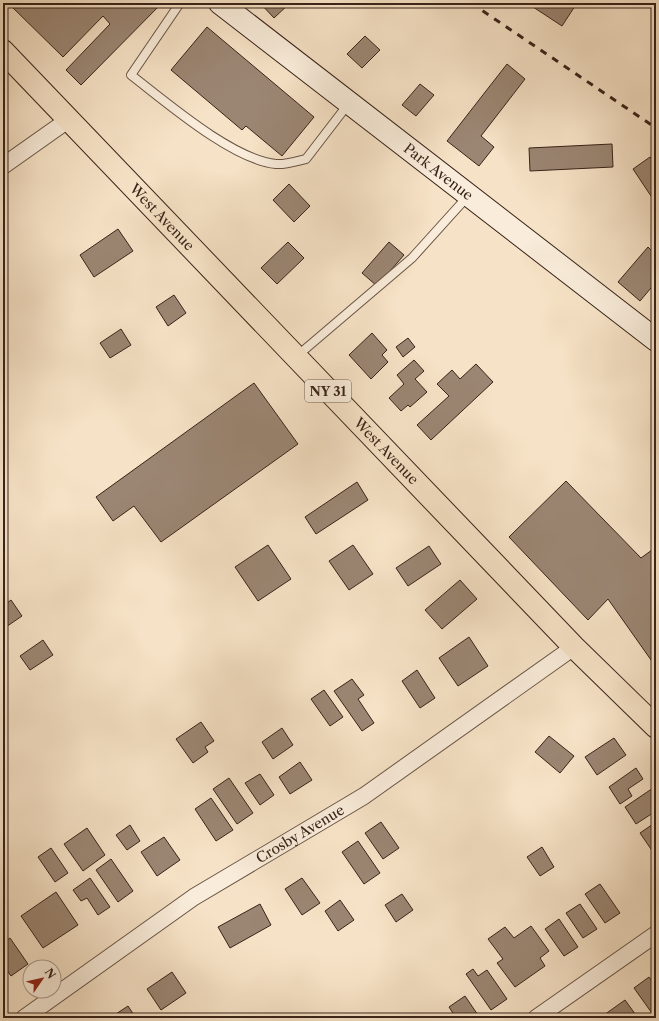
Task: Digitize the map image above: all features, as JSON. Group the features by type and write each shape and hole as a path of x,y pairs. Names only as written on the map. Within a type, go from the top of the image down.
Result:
{"highway":[{"name":"West Avenue","path":"3,51 574,647 656,727"}],"main road":[{"name":"Park Avenue","path":"220,3 656,340"}],"street":[{"path":"3,166 68,120"},
{"name":"Crosby Avenue","path":"24,1018 194,897 364,796 574,647"},
{"path":"536,1018 656,934"}],"lane":[{"path":"180,3 131,75 194,123 245,155 276,164 306,159 349,103"},
{"path":"295,357 412,258 469,196"}],"building":[{"path":"8,3 162,3 81,85 66,70 110,24 103,16 63,57"},
{"path":"260,3 290,3 274,18"},
{"path":"527,3 577,3 562,26"},
{"path":"207,27 314,117 282,156 246,126 242,130 171,70"},
{"path":"365,36 380,50 362,68 347,54"},
{"path":"507,64 525,79 481,136 494,147 479,166 447,141"},
{"path":"420,84 434,95 416,116 402,105"},
{"path":"612,144 613,167 530,171 529,148"},
{"path":"650,157 656,166 656,196 653,199 633,169"},
{"path":"289,184 310,206 294,222 273,200"},
{"path":"118,229 133,251 94,277 80,255"},
{"path":"288,242 304,258 277,284 261,268"},
{"path":"389,242 404,255 377,286 362,273"},
{"path":"648,247 656,255 656,282 640,301 618,282"},
{"path":"174,295 186,313 168,326 156,307"},
{"path":"121,329 131,345 110,358 100,343"},
{"path":"372,333 387,350 382,355 388,362 371,379 349,355"},
{"path":"408,338 415,347 403,357 396,347"},
{"path":"414,360 424,371 415,379 427,392 410,407 408,405 401,411 389,398 404,384 397,375"},
{"path":"476,364 493,382 431,440 417,425 449,396 437,384 452,370 460,379"},
{"path":"254,383 298,444 161,542 134,506 113,521 96,497"},
{"path":"566,481 641,558 656,547 656,667 608,599 588,620 509,537"},
{"path":"357,482 368,500 316,534 305,517"},
{"path":"268,545 291,579 258,601 235,567"},
{"path":"353,545 373,574 349,590 329,561"},
{"path":"429,546 441,564 408,586 396,568"},
{"path":"460,580 477,599 442,629 425,610"},
{"path":"11,600 22,616 3,629 3,606"},
{"path":"469,637 488,666 458,686 439,658"},
{"path":"43,640 53,655 30,670 20,656"},
{"path":"417,670 435,698 420,708 402,681"},
{"path":"352,679 364,695 358,699 374,723 362,731 334,691"},
{"path":"324,690 343,717 330,726 311,699"},
{"path":"201,722 214,741 205,747 208,752 193,763 176,739"},
{"path":"282,728 293,745 273,759 262,742"},
{"path":"549,736 574,756 560,773 535,752"},
{"path":"614,738 626,755 597,775 585,757"},
{"path":"300,762 312,780 290,794 279,777"},
{"path":"636,768 643,779 628,789 632,796 620,804 609,787"},
{"path":"260,774 274,795 260,805 245,783"},
{"path":"229,778 253,813 237,824 213,789"},
{"path":"656,786 656,811 636,824 625,807"},
{"path":"211,798 233,830 216,841 195,809"},
{"path":"381,822 399,848 383,859 365,833"},
{"path":"656,822 656,850 653,852 640,833"},
{"path":"130,825 140,841 127,850 116,835"},
{"path":"87,828 105,855 83,871 64,844"},
{"path":"164,837 180,860 157,876 141,852"},
{"path":"358,841 380,873 364,884 342,852"},
{"path":"542,847 554,867 540,876 527,857"},
{"path":"51,848 68,873 55,882 38,857"},
{"path":"111,859 133,891 118,902 96,870"},
{"path":"90,878 110,907 98,915 87,898 81,901 73,890"},
{"path":"302,878 320,903 302,915 285,889"},
{"path":"600,884 620,913 605,923 585,894"},
{"path":"56,892 78,925 43,948 21,916"},
{"path":"402,894 413,910 396,922 385,905"},
{"path":"340,900 354,920 338,931 325,911"},
{"path":"260,904 271,925 230,948 218,927"},
{"path":"580,904 597,929 583,938 566,913"},
{"path":"559,919 578,947 564,956 545,929"},
{"path":"531,926 549,951 540,958 545,966 515,987 497,963 503,959 488,939 505,927 514,938"},
{"path":"10,938 25,959 22,959 22,968 11,976 3,964 3,943"},
{"path":"473,969 478,976 487,970 507,999 491,1010 466,974"},
{"path":"172,972 186,993 161,1010 147,989"},
{"path":"649,977 656,987 656,1015 654,1016 634,988"},
{"path":"465,996 480,1018 456,1018 449,1007"},
{"path":"625,1000 638,1018 606,1018 604,1015"},
{"path":"128,1006 136,1018 110,1018"}],"railway":[{"path":"471,3 656,128"}]}
